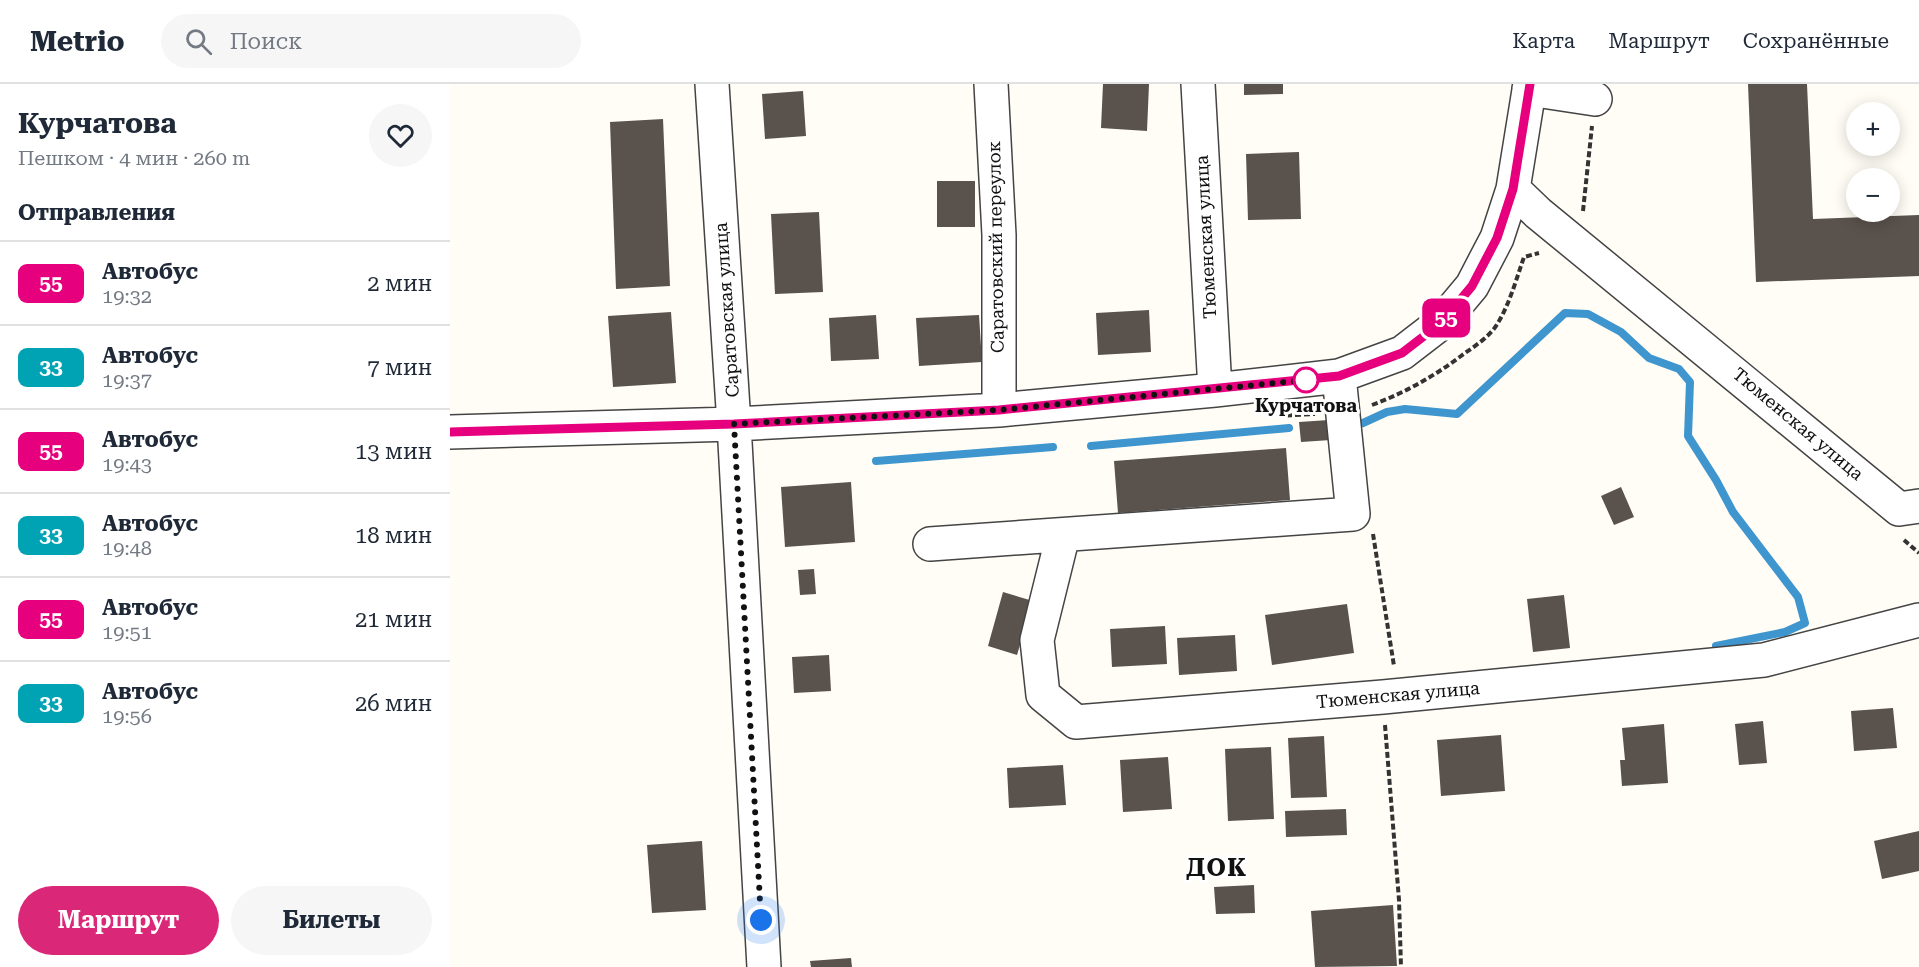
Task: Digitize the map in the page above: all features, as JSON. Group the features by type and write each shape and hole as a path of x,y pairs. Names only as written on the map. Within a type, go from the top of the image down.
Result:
{"street":[{"name":"Саратовская улица","path":"712,84 734,424 764,967"},
{"name":"Саратовский переулок","path":"991,84 999,235 999,410"},
{"name":"Тюменская улица","path":"1198,84 1215,390"},
{"path":"450,432 734,424 999,410 1339,376 1402,353 1441,323 1472,286 1497,238 1513,189 1530,86 1595,99"},
{"name":"Тюменская улица","path":"1513,189 1538,213 1912,513"},
{"path":"930,544 1353,514 1339,376"},
{"name":"Тюменская улица","path":"1063,535 1037,640 1043,695 1076,722 1383,697 1764,660 1919,620"}],"path":[{"path":"1573,241 1582,215 1595,99"},
{"path":"1353,514 1373,534 1394,663 1383,697 1399,900 1401,967"}],"building":[{"path":"1103,84 1149,84 1147,131 1101,128"},
{"path":"1244,84 1283,84 1283,94 1244,95"},
{"path":"1748,84 1807,84 1813,219 1846,218 1846,222 1900,222 1900,216 1919,215 1919,276 1756,282"},
{"path":"803,91 806,136 765,139 762,94"},
{"path":"663,119 670,286 616,289 610,122"},
{"path":"1299,152 1301,219 1248,220 1246,154"},
{"path":"937,181 975,181 975,227 937,227"},
{"path":"819,212 823,292 775,294 771,214"},
{"path":"1149,310 1151,352 1098,355 1096,313"},
{"path":"671,312 676,383 613,387 608,316"},
{"path":"876,315 879,359 831,361 829,318"},
{"path":"979,315 982,362 919,366 916,318"},
{"path":"1329,420 1331,440 1301,442 1299,422"},
{"path":"1286,448 1290,500 1118,513 1114,461"},
{"path":"851,482 855,542 785,547 781,487"},
{"path":"1621,487 1634,517 1614,525 1601,496"},
{"path":"814,569 816,594 800,595 798,570"},
{"path":"1003,592 1033,601 1017,655 988,646"},
{"path":"1564,595 1570,648 1533,652 1527,599"},
{"path":"1347,604 1354,653 1272,665 1265,615"},
{"path":"1165,626 1167,664 1112,667 1110,629"},
{"path":"1235,635 1237,671 1179,675 1177,638"},
{"path":"829,655 831,691 794,693 792,657"},
{"path":"1893,708 1897,748 1854,751 1851,711"},
{"path":"1763,721 1767,763 1739,765 1735,724"},
{"path":"1664,724 1668,783 1622,786 1620,760 1625,760 1622,728"},
{"path":"1501,735 1505,791 1441,796 1437,740"},
{"path":"1324,736 1327,797 1291,798 1288,738"},
{"path":"1271,747 1274,819 1228,821 1225,749"},
{"path":"1168,757 1172,809 1123,812 1120,760"},
{"path":"1063,765 1066,805 1009,808 1007,768"},
{"path":"1346,809 1347,835 1286,837 1285,811"},
{"path":"1919,831 1919,871 1882,879 1874,841"},
{"path":"702,841 706,910 652,913 647,845"},
{"path":"1254,885 1255,913 1216,914 1214,887"},
{"path":"1393,905 1397,966 1315,967 1311,911"},
{"path":"851,958 852,967 811,967 810,961"}],"waterway":[{"path":"1363,423 1387,412 1405,409 1457,414 1565,313 1588,314 1621,332 1649,358 1679,369 1690,382 1688,436 1733,512 1798,597 1805,623 1785,632 1716,646"},
{"path":"1091,446 1289,428"},
{"path":"876,461 1053,447"}],"bus line":[{"name":"55","path":"450,432 734,424 999,410 1339,376 1402,353 1441,323 1472,286 1497,238 1513,189 1530,84"}],"place":[{"name":"Курчатова","path":"1306,380"}],"district":[{"name":"ДОК","path":"1217,868"}],"route":[{"path":"761,920 734,424 999,410 1306,380"}]}
